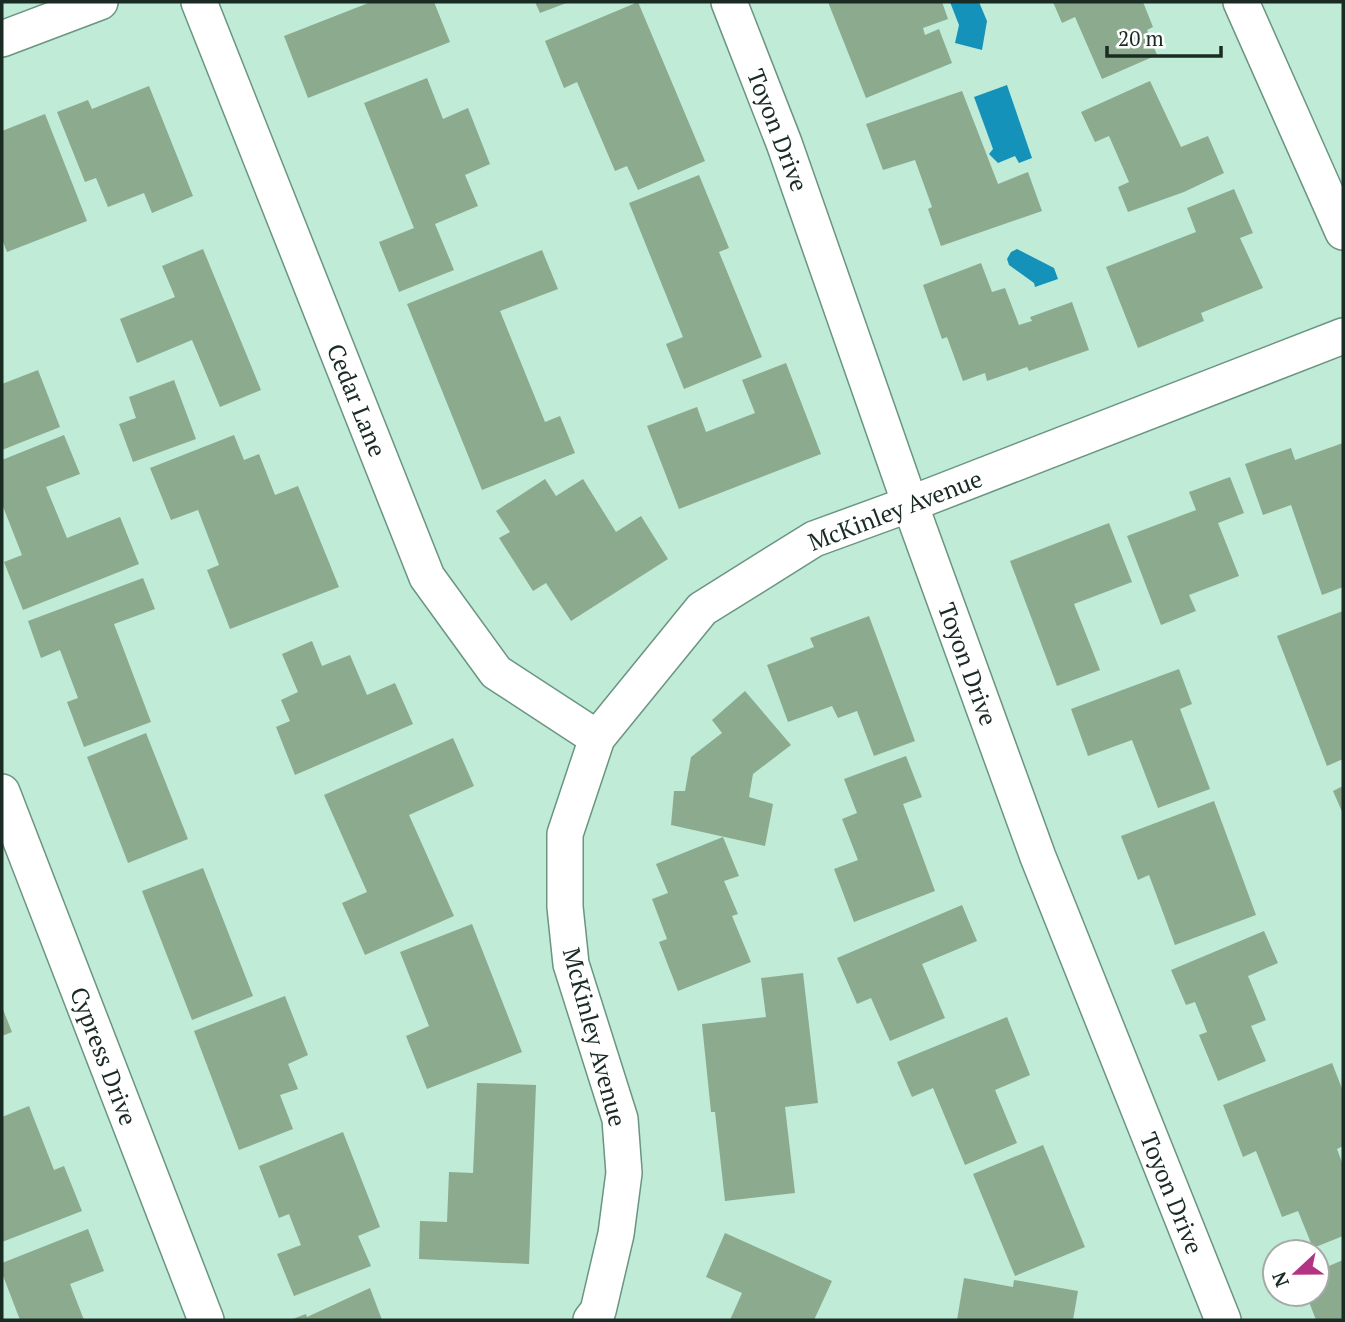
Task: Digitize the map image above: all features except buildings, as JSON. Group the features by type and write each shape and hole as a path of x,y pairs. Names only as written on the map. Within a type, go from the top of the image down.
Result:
{"street":[{"path":"2,39 100,2"},
{"name":"Cedar Lane","path":"199,2 427,577 496,672 597,738"},
{"name":"Toyon Drive","path":"729,2 784,144 910,504 1038,857 1223,1320"},
{"path":"1241,2 1343,232"},
{"name":"McKinley Avenue","path":"592,1320 598,1311 616,1234 624,1173 620,1119 571,964 565,907 565,834 597,738 702,609 814,539 1343,336"},
{"name":"Cypress Drive","path":"2,792 206,1320"}],"water":[{"path":"950,2 979,2 987,21 982,50 955,43 959,25"},
{"path":"1007,85 1032,158 1019,163 1015,156 998,163 989,154 993,149 974,97"},
{"path":"1017,249 1054,268 1058,279 1035,287 1034,283 1009,265 1007,259 1011,252"}]}
